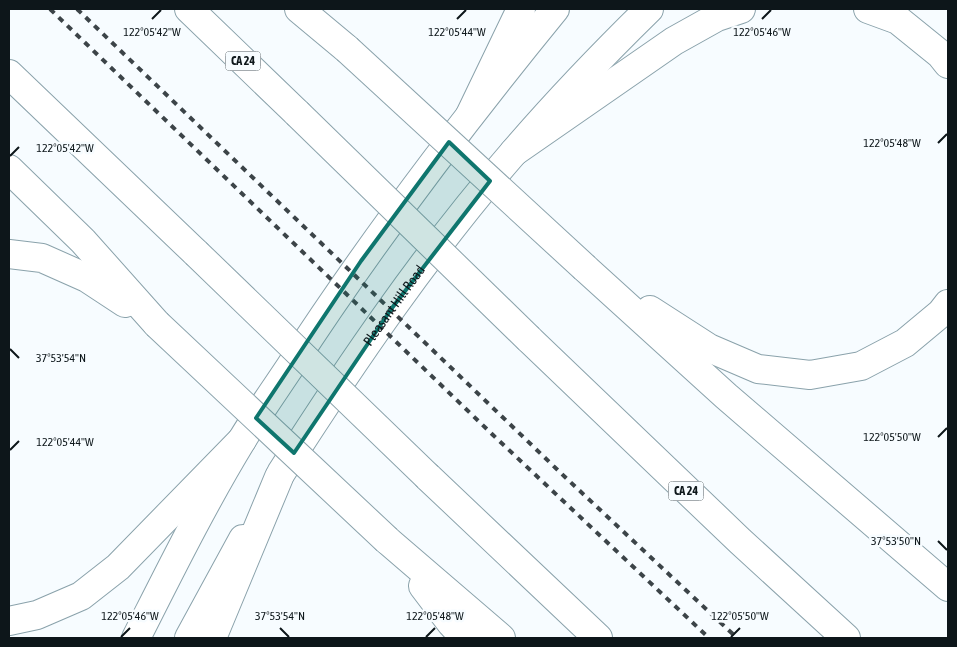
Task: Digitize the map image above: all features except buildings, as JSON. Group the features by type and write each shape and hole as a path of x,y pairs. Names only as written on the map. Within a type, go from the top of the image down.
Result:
{"main road":[{"name":"CA 24","path":"189,9 726,529 846,638"},
{"path":"299,9 347,49 733,403 948,587"},
{"path":"309,9 347,49"},
{"path":"470,115 521,9"},
{"path":"136,638 182,547 242,440 361,261 415,186 555,9"},
{"name":"Pleasant Hill Road","path":"189,638 228,565 279,477 336,387 392,308 454,226 514,152 572,88 649,9"},
{"path":"514,152 674,41 717,16 741,9"},
{"path":"868,9 898,20 940,54 948,64"},
{"path":"9,74 598,638"},
{"path":"9,169 83,241 156,324 387,540 501,638"},
{"path":"9,254 42,258 87,278 156,324"},
{"path":"585,268 709,348 758,369 810,375 861,366 905,343 941,313 948,304"},
{"path":"9,621 37,615 81,596 118,567 242,440"},
{"path":"212,638 279,477"},
{"path":"387,540 451,623 465,638"}],"highlighted area":[{"path":"449,142 490,181 392,308 294,453 256,418 361,261"}],"railway":[{"path":"50,9 493,435 709,638"},
{"path":"77,9 565,477 737,638"}]}
